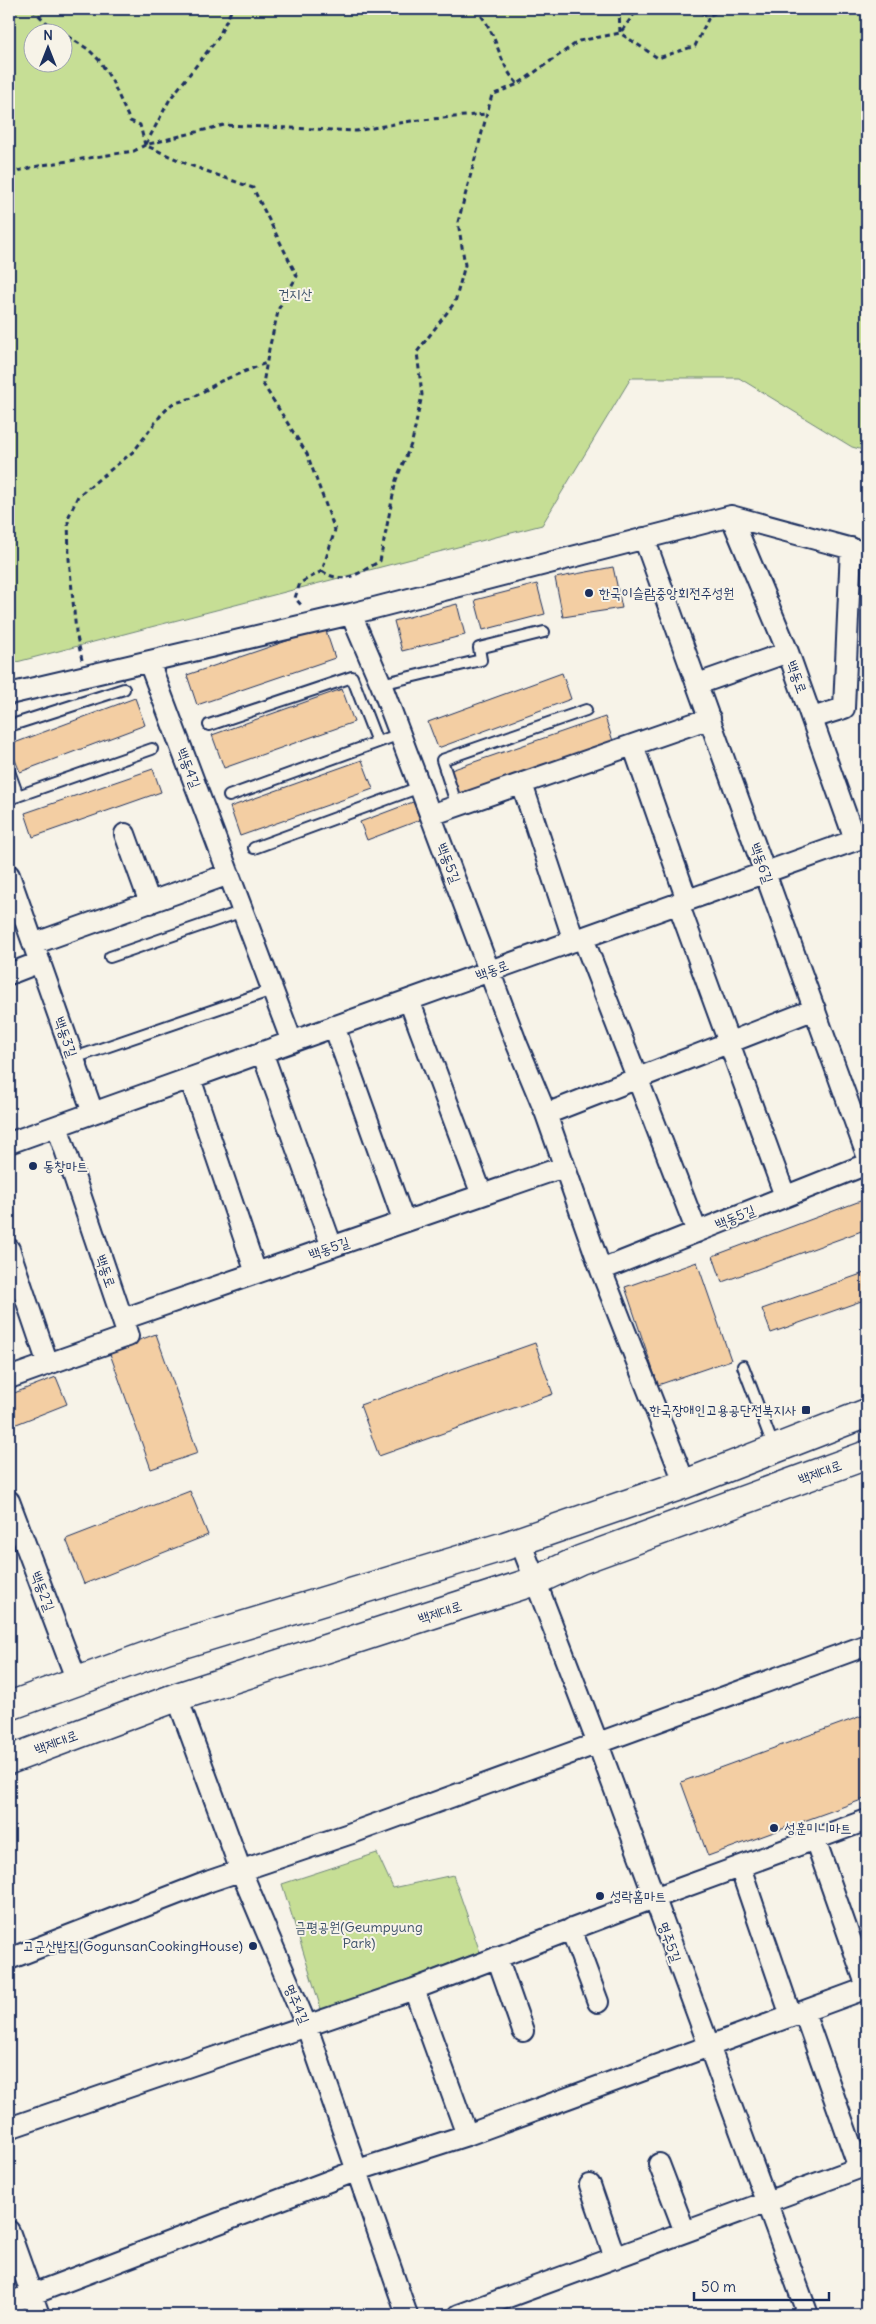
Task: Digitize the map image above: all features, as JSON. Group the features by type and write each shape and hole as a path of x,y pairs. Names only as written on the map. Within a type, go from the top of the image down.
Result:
{"street":[{"path":"9,694 351,614 732,516 859,551 844,708 812,718"},
{"name":"백동로","path":"9,1143 861,838 732,516"},
{"name":"백동6길","path":"644,538 867,1155"},
{"name":"백동5길","path":"351,614 381,684 489,971 546,1114 563,1167 601,1270 685,1484"},
{"path":"698,684 788,652"},
{"name":"백동4길","path":"150,662 292,1042"},
{"path":"431,816 710,718"},
{"path":"633,745 729,1042 785,1196 867,1164"},
{"path":"522,784 578,939 637,1078 697,1232"},
{"path":"125,834 150,902"},
{"path":"9,974 36,953 150,902 229,874"},
{"name":"백동3길","path":"9,876 93,1113"},
{"path":"409,1000 482,1195"},
{"path":"546,1114 815,1009"},
{"path":"334,1026 404,1222"},
{"path":"262,1052 332,1247"},
{"path":"190,1078 256,1273"},
{"name":"백동로","path":"9,1378 128,1336 57,1126"},
{"name":"백동5길","path":"123,1319 563,1167"},
{"name":"백동5길","path":"601,1270 785,1196"},
{"path":"9,1249 48,1364"},
{"path":"9,1706 166,1649 520,1541 685,1484 867,1413"},
{"name":"백제대로","path":"9,1760 177,1697 535,1581 580,1560 867,1455"},
{"name":"백동2길","path":"9,1501 77,1681"},
{"name":"명주5길","path":"520,1541 598,1744 808,2315"},
{"path":"9,1959 210,1881 349,1834 867,1645"},
{"name":"명주4길","path":"177,1697 241,1871 307,2027 407,2315"},
{"path":"9,2128 414,1989 570,1929 867,1820"},
{"path":"9,2303 358,2170 467,2135 867,1988 816,1839"},
{"path":"459,2315 863,2167 797,2014 740,1867"},
{"path":"570,1929 598,2002"},
{"path":"497,1957 523,2031"},
{"path":"414,1989 467,2135"},
{"path":"659,2164 685,2232"},
{"path":"590,2184 615,2258"},
{"path":"9,2231 39,2315"}],"lane":[{"path":"381,684 481,660 479,648 544,632"},
{"path":"209,725 352,677 377,742"},
{"path":"9,726 124,689"},
{"path":"457,806 442,760 586,710"},
{"path":"229,796 400,734"},
{"path":"9,771 13,798 152,749"},
{"path":"254,848 420,787"},
{"path":"110,957 243,911"},
{"path":"74,1058 272,990"},
{"path":"743,1366 774,1449"}],"path":[{"path":"32,9 49,25 88,48 100,60 130,121 140,124 145,145"},
{"path":"145,145 170,98 218,38 232,9"},
{"path":"475,9 483,16 499,46 512,78 518,84"},
{"path":"618,9 620,33"},
{"path":"322,571 333,578 348,578 380,561 396,480 412,442 422,395 417,352 455,302 465,265 458,222 492,95 518,84 579,41 620,33 638,9"},
{"path":"684,9 710,15 725,9"},
{"path":"620,33 658,58 695,46 710,15"},
{"path":"9,173 43,165 134,152 145,145 224,125 356,130 411,121 486,114"},
{"path":"145,145 187,164 253,188 296,276 279,308 263,384 307,454 335,530 322,571 300,583 295,598 316,621"},
{"path":"85,675 76,632 69,559 68,518 78,496 134,452 161,415 172,404 192,398 221,381 266,363"}],"green space":[{"name":"건지산","path":"9,9 867,9 867,451 852,447 739,378 631,378 542,525 9,664"},
{"name":"금평공원(Geumpyung Park)","path":"377,1853 393,1888 453,1875 480,1952 322,2012 282,1884"}],"building":[{"name":"한국이슬람중앙회전주성원","path":"613,567 622,608 563,617 555,578"},
{"path":"537,584 545,614 483,630 475,600"},
{"path":"457,604 465,635 402,651 394,621"},
{"path":"325,628 335,658 197,705 187,675"},
{"path":"562,673 571,699 438,748 428,722"},
{"path":"342,689 354,722 224,768 212,735"},
{"path":"135,698 145,725 20,772 9,745"},
{"path":"605,717 615,747 461,800 451,770"},
{"path":"362,760 373,789 240,836 230,807"},
{"path":"153,769 161,792 33,837 25,813"},
{"path":"413,802 420,820 367,840 360,822"},
{"path":"863,1200 867,1210 867,1229 722,1282 713,1256"},
{"path":"697,1262 731,1360 658,1385 625,1287"},
{"path":"867,1272 867,1299 771,1333 762,1309"},
{"path":"156,1334 198,1453 151,1469 109,1351"},
{"path":"535,1343 553,1394 379,1456 360,1405"},
{"path":"56,1377 67,1404 9,1427 9,1395"},
{"path":"190,1491 208,1535 84,1584 66,1539"},
{"path":"867,1714 867,1798 708,1856 681,1782"}],"place":[{"name":"한국이슬람중앙회전주성원","path":"589,593"},
{"name":"동창마트","path":"33,1166"},
{"name":"한국장애인고용공단전북지사","path":"806,1410"},
{"name":"성훈미니마트","path":"774,1828"},
{"name":"성락홈마트","path":"600,1896"},
{"name":"고군산밥집(GogunsanCookingHouse)","path":"253,1946"}]}
